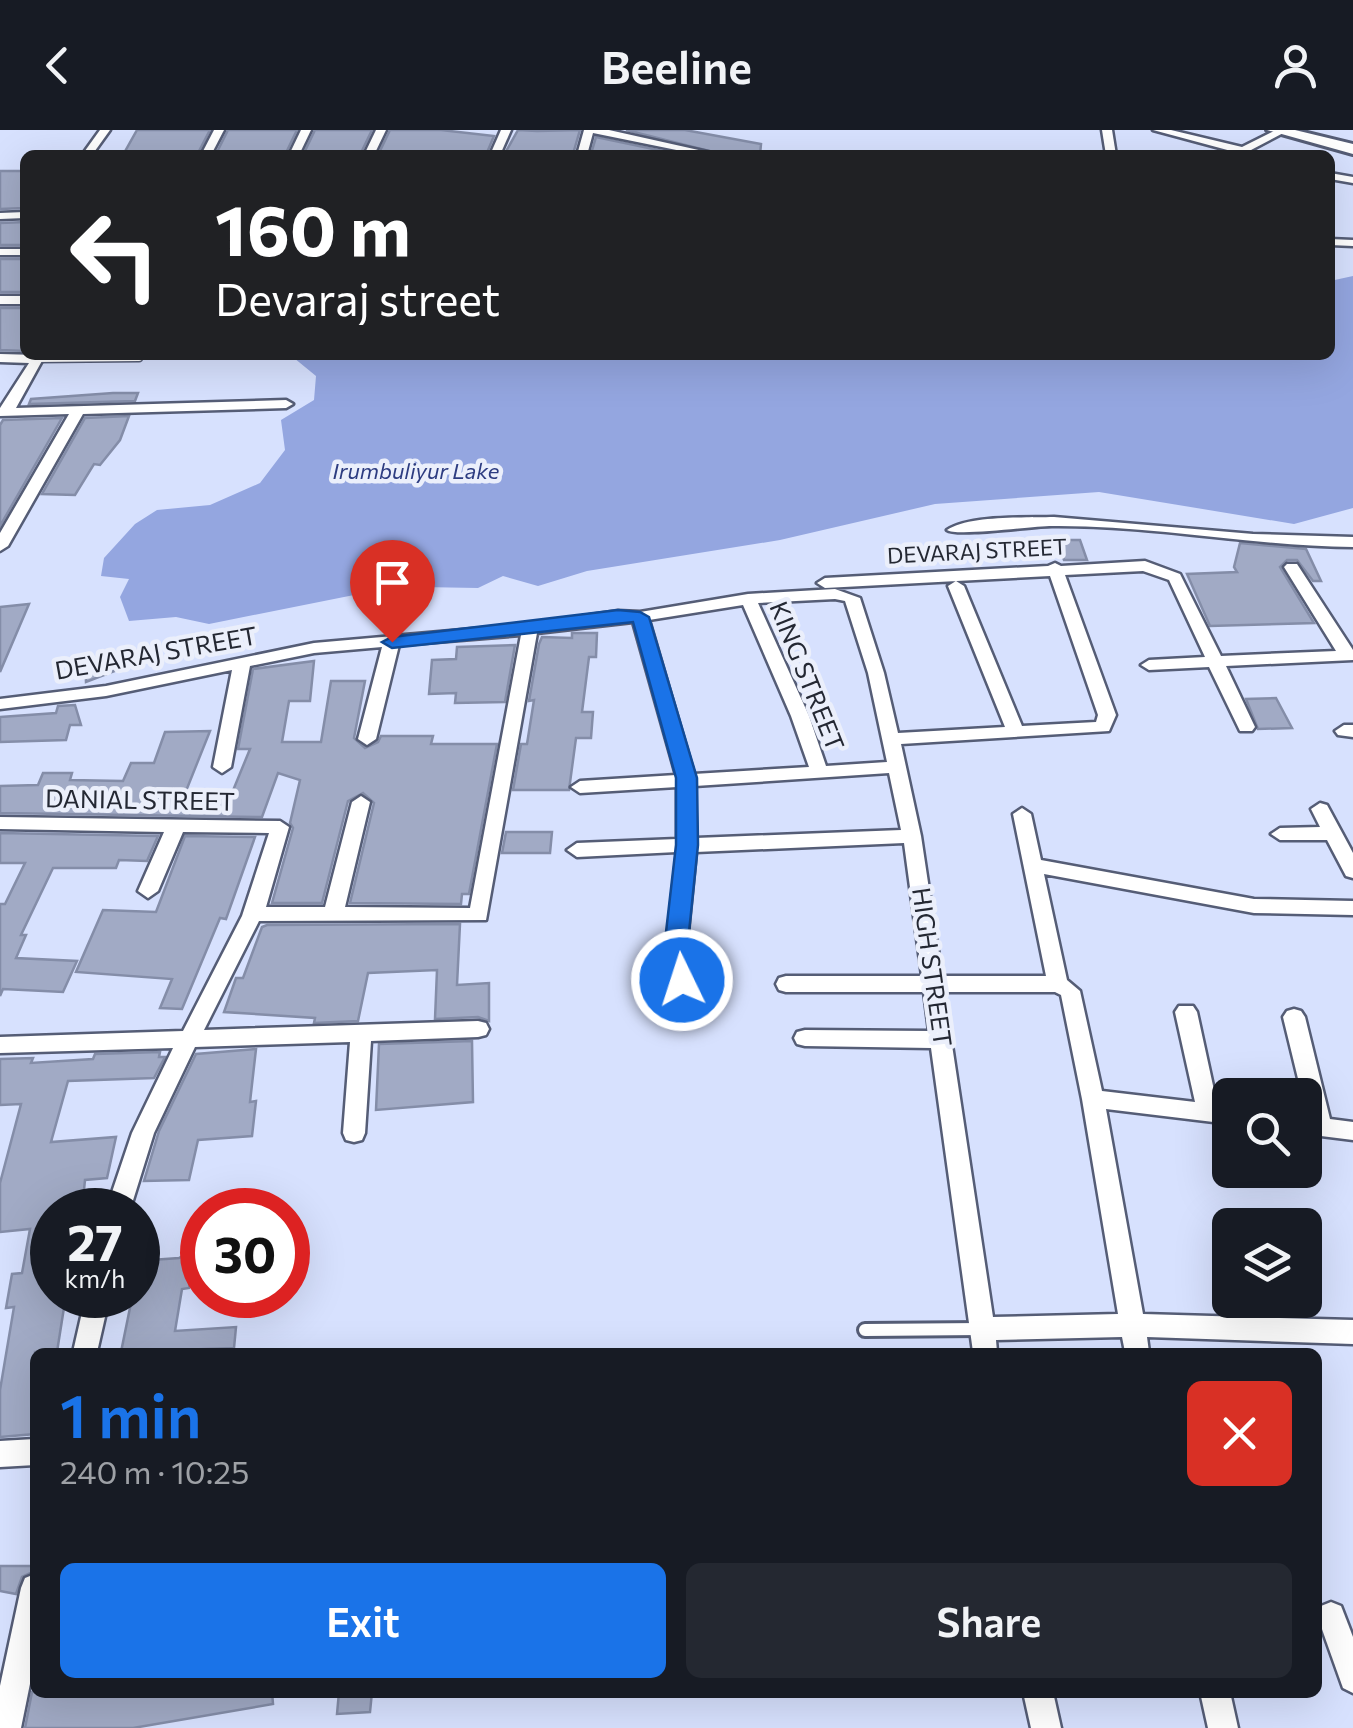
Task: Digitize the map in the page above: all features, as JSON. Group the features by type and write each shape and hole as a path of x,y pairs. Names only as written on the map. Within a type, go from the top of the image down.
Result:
{"main road":[{"path":"1311,130 1353,140"},
{"path":"1279,131 1353,149"}],"street":[{"path":"592,130 691,150"},
{"path":"1158,130 1240,150"},
{"path":"1251,150 1279,131"},
{"path":"1194,138 1196,150"},
{"path":"4,412 36,360"},
{"path":"4,412 286,404"},
{"path":"0,546 78,410"},
{"path":"954,530 1060,520 1156,526 1285,544 1353,542"},
{"name":"DEVARAJ STREET","path":"618,616 631,606 742,590 1055,568 1146,566 1175,578 1246,727"},
{"path":"1292,567 1350,655"},
{"path":"890,738 1102,727 1107,715 1055,568"},
{"path":"956,586 1016,732"},
{"name":"DEVARAJ STREET","path":"0,704 106,691 314,648 530,629 618,616 640,617 748,599 843,594"},
{"name":"HIGH STREET","path":"843,594 856,604 912,836 984,1341"},
{"name":"KING STREET","path":"748,599 800,716 819,772"},
{"path":"640,617 686,778 687,845 678,932 682,980"},
{"path":"123,1188 184,1042 254,914 479,915 530,629"},
{"path":"367,739 392,642"},
{"path":"1149,666 1350,655"},
{"path":"222,767 242,664"},
{"path":"580,787 898,768"},
{"path":"333,914 362,802"},
{"path":"1320,809 1353,872"},
{"path":"1022,814 1058,984"},
{"name":"DANIAL STREET","path":"0,823 280,827 254,914"},
{"path":"148,891 176,826"},
{"path":"1280,834 1332,833"},
{"path":"577,850 912,836"},
{"path":"1033,865 1254,906 1353,908"},
{"path":"786,984 1058,984 1070,991 1136,1348"},
{"path":"1186,1012 1212,1092"},
{"path":"1294,1017 1305,1078"},
{"path":"0,1046 478,1029"},
{"path":"354,1133 361,1034"},
{"path":"806,1038 942,1040"},
{"path":"1093,1099 1212,1113"},
{"path":"1322,1128 1353,1131"},
{"path":"87,1348 93,1318"},
{"path":"984,1341 1130,1325 1353,1332"},
{"path":"0,1454 30,1452"},
{"path":"6,1728 30,1612"},
{"path":"1331,1616 1353,1678"},
{"path":"1039,1698 1046,1728"},
{"path":"1216,1698 1224,1728"}],"lane":[{"path":"865,1330 984,1341"}],"water":[{"name":"Irumbuliyur Lake","path":"1353,276 1353,508 1294,524 1099,492 935,504 780,540 587,571 538,586 503,576 478,588 421,587 364,593 209,624 176,617 129,621 120,597 129,579 101,576 104,558 135,524 157,510 210,505 260,483 285,450 281,420 314,400 316,376 296,360 1335,360 1335,280"}],"building":[{"path":"137,130 210,130 200,150 126,150"},
{"path":"228,130 297,130 287,150 218,150"},
{"path":"315,130 372,130 362,150 305,150"},
{"path":"390,130 494,136 488,150 380,150"},
{"path":"518,130 580,130 574,150 507,150"},
{"path":"626,130 685,130 761,144 760,150 705,150"},
{"path":"596,137 658,150 592,150"},
{"path":"0,171 20,171 20,208 0,209"},
{"path":"20,222 20,245 0,245 0,223"},
{"path":"0,259 20,259 20,292 0,292"},
{"path":"0,308 20,308 20,351 0,350"},
{"path":"138,393 135,401 29,404 31,399"},
{"path":"129,416 120,440 100,465 94,464 75,495 42,494 85,418"},
{"path":"62,418 0,526 0,425 3,420"},
{"path":"1057,540 1080,540 1087,560 1064,560"},
{"path":"1240,543 1306,549 1321,581 1313,581 1297,560 1287,560 1280,567 1314,623 1210,626 1187,574 1237,572 1234,567"},
{"path":"29,604 0,672 0,607"},
{"path":"572,633 597,633 596,657 589,657 582,712 593,712 591,738 576,738 569,790 513,790 521,744 527,744 534,700 529,701 539,644 542,637 572,638"},
{"path":"515,645 505,702 455,703 456,693 429,694 432,660 456,659 457,647"},
{"path":"143,649 146,659 86,682 85,660"},
{"path":"314,661 310,701 289,701 282,742 321,742 331,681 365,681 354,738 365,748 381,736 433,736 431,744 497,744 469,894 462,894 461,904 350,903 374,803 363,793 348,801 322,903 272,903 293,828 290,823 300,780 278,773 262,817 0,813 0,786 38,785 43,773 72,773 70,780 123,781 131,763 154,763 165,732 210,731 186,791 232,793 250,749 238,749 253,669"},
{"path":"1276,698 1292,728 1258,729 1246,699"},
{"path":"75,705 81,725 70,725 66,740 0,742 0,717 56,713 58,706"},
{"path":"506,832 552,832 550,853 502,853"},
{"path":"0,833 158,836 147,861 119,860 116,868 53,868 21,935 26,935 16,958 77,961 63,992 3,989 0,996 0,904 5,904 25,863 0,863"},
{"path":"185,836 255,837 226,919 220,918 182,1009 160,1008 172,979 76,972 103,910 156,912"},
{"path":"460,924 457,985 489,983 489,1021 478,1017 435,1019 437,970 368,973 358,1021 314,1023 315,1018 224,1012 236,978 243,978 262,927 267,925"},
{"path":"472,1041 473,1102 376,1110 379,1044"},
{"path":"256,1049 250,1102 256,1101 252,1136 198,1140 189,1180 144,1181 159,1131 196,1054"},
{"path":"160,1052 159,1057 165,1057 154,1078 68,1081 51,1142 116,1137 107,1178 85,1180 84,1188 30,1188 30,1229 0,1232 0,1183 21,1104 0,1105 0,1059 33,1058 31,1063 93,1059 95,1054"},
{"path":"30,1229 30,1318 62,1318 58,1348 30,1348 30,1434 0,1437 0,1390 14,1307 6,1308 12,1274 22,1273"},
{"path":"180,1257 175,1331 236,1327 234,1348 122,1348 128,1318 160,1318 160,1259"},
{"path":"0,1566 30,1566 30,1573 22,1577 16,1594 0,1591"},
{"path":"31,1698 272,1698 273,1704 133,1728 25,1728"},
{"path":"338,1698 371,1698 370,1712 337,1714"}],"route":[{"path":"392,642 618,616 640,617 686,778 687,845 678,932 682,980"}]}
